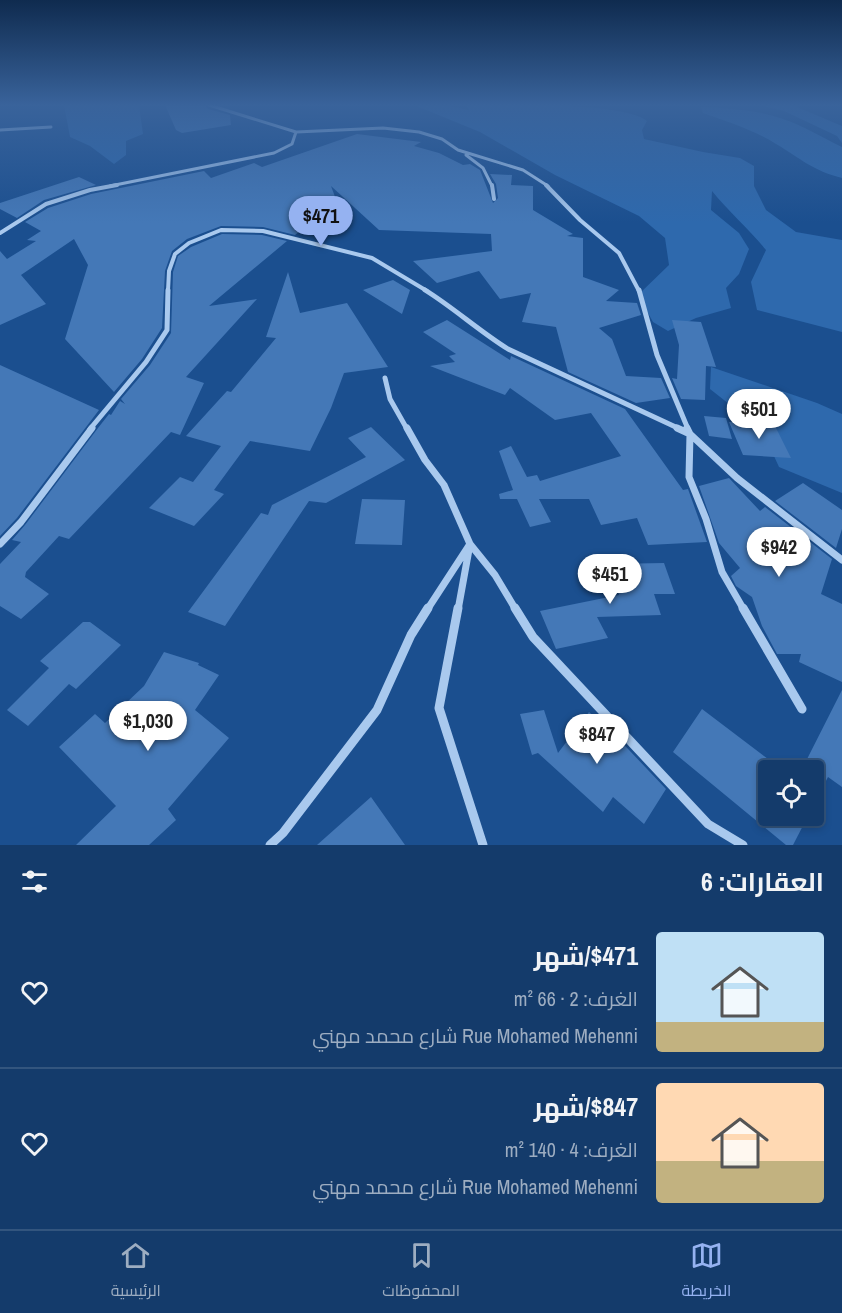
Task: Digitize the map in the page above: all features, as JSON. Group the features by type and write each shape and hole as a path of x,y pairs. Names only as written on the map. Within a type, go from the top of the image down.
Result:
{"street":[{"path":"0,233 46,204 90,190 274,153 291,144"},
{"path":"450,144 483,166 491,177 494,199"},
{"path":"458,150 523,170 544,182 580,220 619,253 639,290 657,355 690,434 689,477 706,519 722,572 802,709"},
{"path":"0,544 21,522 80,442 146,362 167,330 169,270 175,254 189,243 221,230 262,231 372,258 451,306 485,335 508,350 690,434 737,478 842,560"},
{"path":"385,378 390,399 425,460 444,485 470,544 495,575 533,637 708,824 743,845"},
{"path":"270,845 283,832 377,710 411,635 470,544"},
{"path":"470,544 439,708 483,845"}],"shaded area":[{"path":"87,144 126,144 126,155 114,164"},
{"path":"502,144 669,144 740,158 754,166 754,186 766,210 796,232 842,240 842,332 757,310 751,282 766,250 712,191 711,210 739,233 749,249 739,274 726,288 731,308 696,318 668,331 653,322 638,295 669,265 665,238 639,216 555,175"},
{"path":"777,144 837,144 842,147 842,178 815,168"},
{"path":"711,367 817,403 842,414 842,493 779,467 762,430 710,389"}],"building":[{"path":"327,144 417,144 414,146 439,153 463,165 470,164 480,170 493,203 498,198 496,184 490,174 512,175 511,185 533,186 533,210 573,234 567,236 583,238 583,277 619,290 606,301 637,303 641,315 599,328 612,339 626,376 661,378 670,398 636,403 568,372 556,327 522,322 531,293 500,299 479,271 437,283 413,261 492,251 491,234 379,230 331,186 347,229 304,228 295,235 263,227 221,226 187,239 172,251 165,271 162,328 142,359 114,392 65,339 88,265 74,239 21,275 46,304 0,325 0,251 7,259 36,241 27,240 41,231 25,222 48,208 91,194 204,171 211,178 254,163 262,167"},
{"path":"79,177 96,185 44,200 17,218 0,209 0,203"},
{"path":"222,234 262,235 287,241 209,306 257,299 186,377 204,383 180,435 171,432 69,539 59,536 26,572 25,577 49,594 21,619 0,606 0,564 21,542 12,540 109,414 111,415 120,401 125,404 121,399 150,365 171,333 173,272 178,256 191,247"},
{"path":"288,272 300,313 347,303 388,367 344,373 331,408 310,451 250,441 214,490 224,494 194,526 149,508 180,477 193,482 221,446 186,436 227,391 231,392 276,338 266,337"},
{"path":"393,280 410,290 402,314 363,290"},
{"path":"447,320 510,360 511,356 625,409 683,490 688,489 707,542 648,545 637,518 601,525 589,499 539,499 551,522 530,527 517,499 500,499 499,494 513,490 499,451 511,446 527,477 537,475 540,481 621,456 591,413 555,420 510,388 505,395 430,366 455,362 449,356 456,354 423,332"},
{"path":"672,320 701,322 716,367 706,366 705,400 681,399 672,378 677,379 679,345"},
{"path":"0,365 99,410 17,518 0,536"},
{"path":"704,416 726,418 732,439 709,436"},
{"path":"729,422 774,424 791,458 743,455"},
{"path":"371,427 405,460 326,503 309,501 225,626 188,612 261,513 268,515 272,505 366,457 348,438"},
{"path":"729,478 760,511 765,507 832,559 821,594 842,604 842,682 799,662 801,654 777,654 762,626 752,597 736,586 731,576 740,568 719,543 699,486"},
{"path":"803,483 842,510 842,529 836,548 775,501"},
{"path":"362,499 405,500 402,545 355,544"},
{"path":"664,563 675,594 654,594 661,615 597,617 608,638 556,649 540,611 619,595 610,564"},
{"path":"83,622 90,622 121,645 76,689 69,684 28,726 7,710 49,668 40,661"},
{"path":"164,652 199,663 198,665 219,675 195,710 229,738 168,809 176,820 149,845 76,845 116,806 59,747 95,714 105,723 144,686"},
{"path":"842,690 842,787 828,777 824,785 824,760 807,760"},
{"path":"702,709 768,759 758,760 758,822 673,752"},
{"path":"544,710 558,753 589,712 611,731 666,789 644,824 613,797 603,812 538,753 532,755 520,714"},
{"path":"371,797 405,845 317,845"},
{"path":"763,826 803,826 793,845 786,845"}]}
